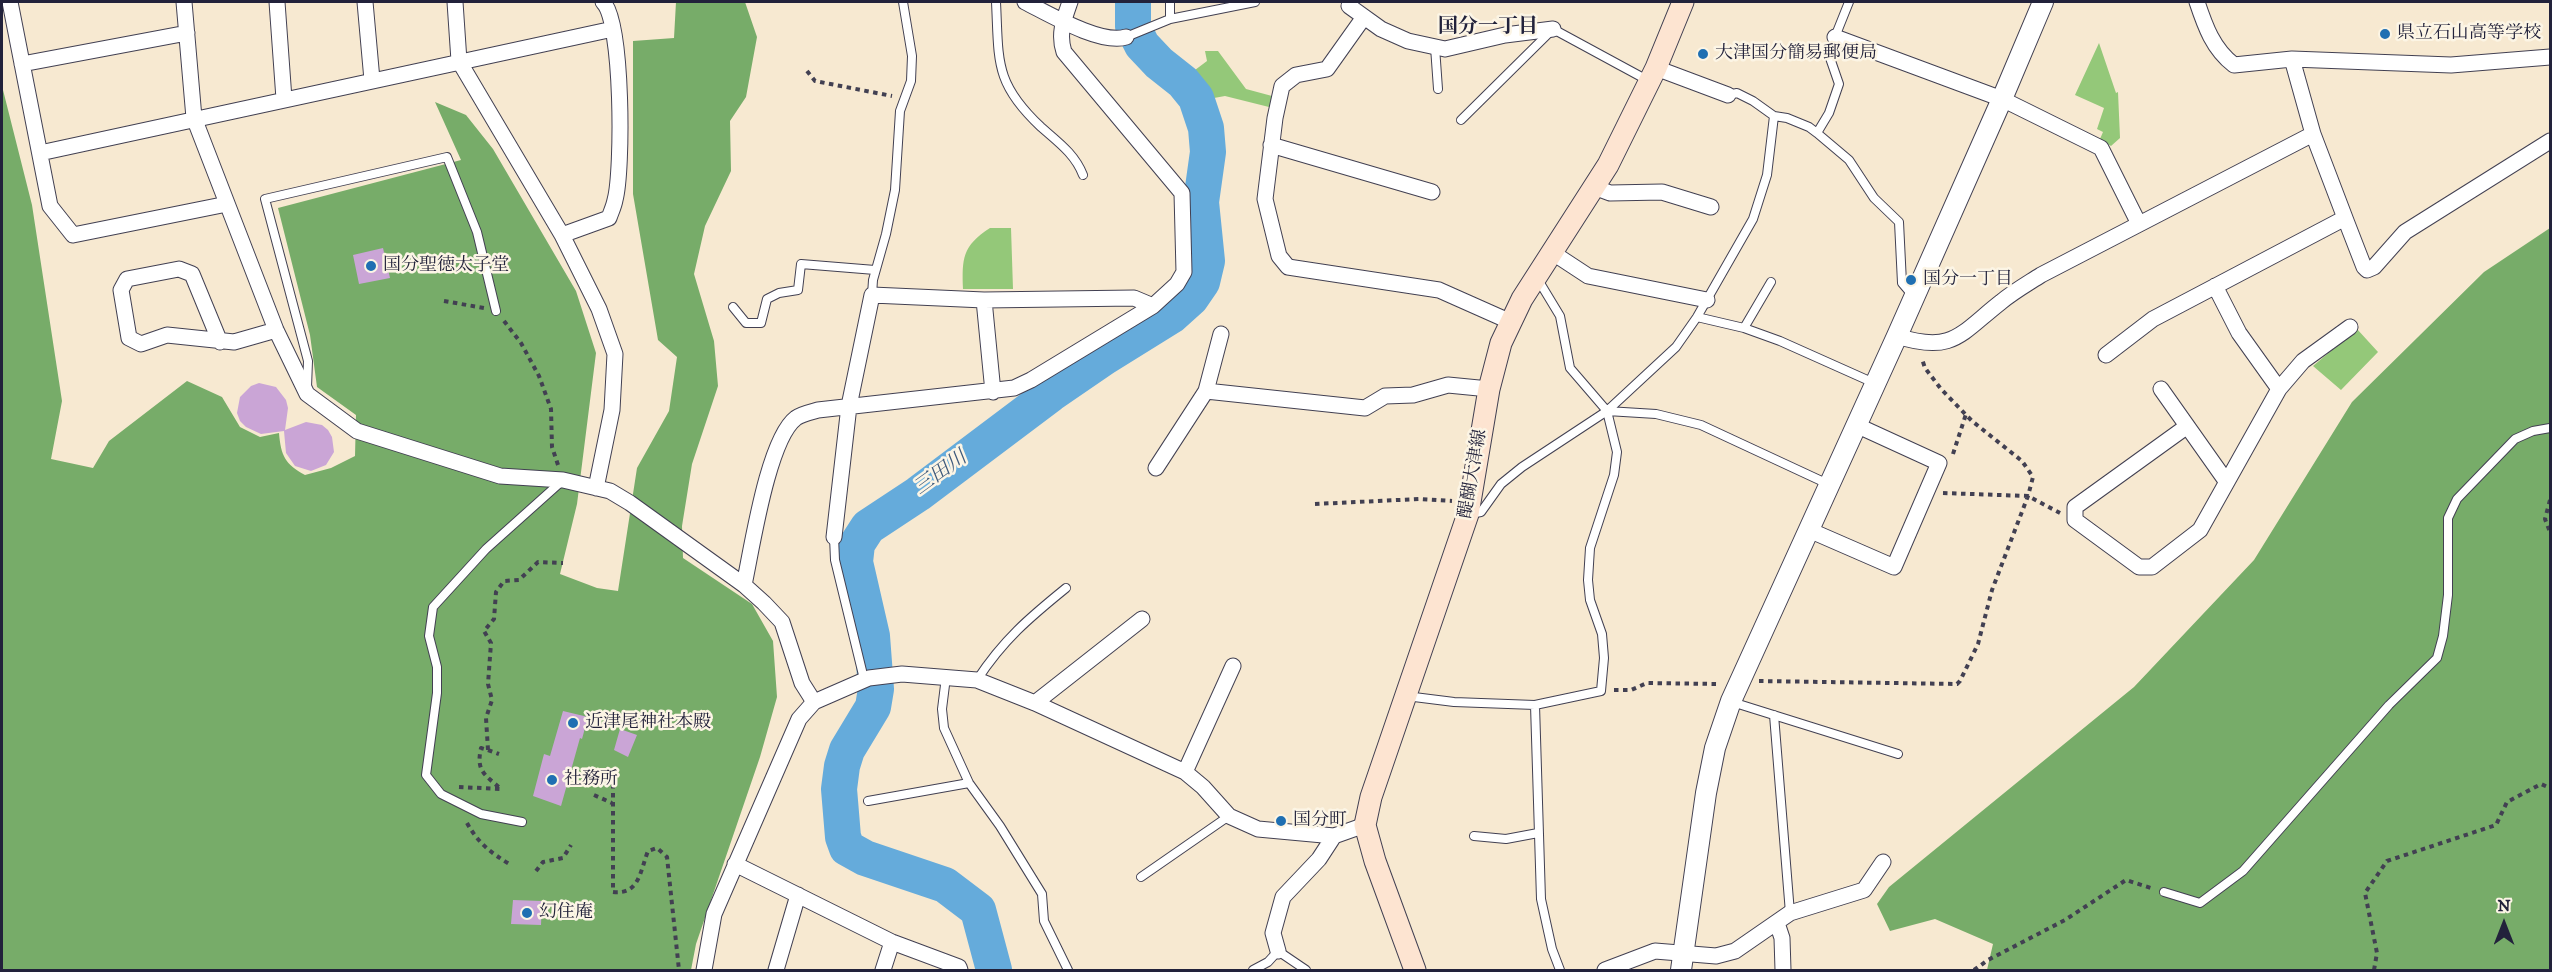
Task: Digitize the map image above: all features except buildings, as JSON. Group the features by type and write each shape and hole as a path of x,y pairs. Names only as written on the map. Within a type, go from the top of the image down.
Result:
{"main road":[{"name":"醍醐大津線","path":"1415,970 1375,861 1365,825 1371,797 1459,547 1469,508 1494,362 1510,322 1594,187 1653,75 1683,2"}],"street":[{"path":"10,2 50,206 73,235 227,204"},
{"path":"184,2 194,118 276,330 307,394 357,431 501,476 563,480 610,492 630,503 744,585 782,622 802,683 814,702"},
{"path":"277,2 284,99"},
{"path":"365,2 372,80"},
{"path":"456,2 459,61 562,235 599,309 615,354 612,410 596,488"},
{"path":"562,235 609,218 616,199 620,135 617,61 613,29 606,4 603,2"},
{"path":"1025,2 1063,21 1116,40 1126,37"},
{"path":"744,585 773,456 783,434 796,417 818,410 1014,388 1153,306 1177,284 1184,272 1182,193 1064,52 1060,41 1063,21 1070,2"},
{"path":"1683,962 1706,793 1715,748 1736,690 1897,336 2043,2"},
{"path":"2197,2 2205,27 2216,46 2222,56 2234,65 2292,59 2451,65 2550,57"},
{"path":"1344,4 1382,29 1408,41 1445,48 1505,35 1553,29"},
{"path":"1364,17 1327,69 1296,75 1282,86 1271,145 1265,199 1279,256 1288,267 1440,290 1510,322"},
{"path":"40,153 613,29"},
{"path":"22,64 187,33"},
{"path":"1835,37 2002,99 2101,148 2139,224"},
{"path":"2292,59 2313,134 2367,270 2374,267 2405,232 2550,141"},
{"path":"1653,75 1728,95"},
{"path":"1897,336 1920,344 1936,344 1960,336 2002,301 2041,275 2313,134"},
{"path":"1271,145 1432,192"},
{"path":"1594,187 1610,193 1662,192 1711,207"},
{"path":"2106,355 2153,319 2345,218"},
{"path":"1552,253 1588,276 1707,300"},
{"path":"220,342 192,274 179,268 127,279 121,290 129,338 141,344 167,335 220,342 234,342 276,330"},
{"path":"2215,286 2238,333 2279,389"},
{"path":"834,537 849,406 872,295 984,300 1134,298 1153,306"},
{"path":"984,300 993,392"},
{"path":"2186,427 2075,507 2075,520 2139,567 2152,567 2200,530 2279,389 2303,361 2350,327"},
{"path":"1156,468 1206,391 1221,334"},
{"path":"1206,391 1365,408 1385,396 1413,394 1448,385 1489,389"},
{"path":"2161,389 2226,481"},
{"path":"1809,530 1894,567 1940,463 1856,425"},
{"path":"1035,703 1142,619"},
{"path":"1185,772 1233,666"},
{"path":"704,970 714,914 799,719 814,702 866,679 887,674 946,676 977,680 1035,703 1185,772 1203,787 1229,816 1258,829 1334,836 1365,825"},
{"path":"1278,951 1273,924 1283,897 1319,859 1334,836"},
{"path":"1605,970 1655,951 1683,962 1735,951 1790,913 1864,890 1883,862"},
{"path":"735,864 892,942 959,967 960,970"},
{"path":"776,970 798,895"},
{"path":"1777,922 1782,938 1784,970"},
{"path":"883,970 892,942"}],"lane":[{"path":"872,295 895,190 900,111 911,81 912,56 903,2"},
{"path":"996,2 1000,68 1009,91 1037,123 1077,159 1083,175"},
{"path":"1170,2 1170,19"},
{"path":"1126,37 1170,19 1256,2"},
{"path":"1817,133 1829,113 1839,84 1830,58 1835,37 1849,2"},
{"path":"1461,120 1553,29 1653,75"},
{"path":"1435,46 1438,89"},
{"path":"1728,95 1737,93 1774,116 1798,122 1817,133 1849,160 1874,198 1899,222 1902,283 1914,297"},
{"path":"1469,508 1481,512 1501,484 1522,467 1607,411 1676,347 1707,300 1754,219 1767,175 1774,116"},
{"path":"307,394 308,361 266,199 447,157 477,232 496,311"},
{"path":"733,307 746,323 761,323 766,299 779,293 798,290 801,264 876,270"},
{"path":"1405,696 1454,702 1535,705 1601,691 1604,658 1602,634 1590,600 1588,580 1590,548 1606,504 1617,452 1607,411 1570,368 1560,316 1537,277"},
{"path":"1744,328 1771,282"},
{"path":"1696,318 1744,328 1780,341 1875,383"},
{"path":"1607,411 1656,414 1701,425 1829,484"},
{"path":"2164,892 2200,903 2243,871 2389,705 2437,658 2443,636 2448,595 2448,518 2457,500 2515,439 2534,431 2550,428"},
{"path":"522,822 481,814 441,794 426,775 437,693 437,668 429,636 433,607 486,549 563,480"},
{"path":"834,537 835,560 866,679"},
{"path":"977,680 1018,628 1066,588"},
{"path":"946,676 942,709 944,728 969,783 1000,826 1042,894 1044,921 1068,970"},
{"path":"1736,690 1774,715 1898,753"},
{"path":"1535,705 1540,899 1552,949 1560,970"},
{"path":"1774,715 1790,913"},
{"path":"868,801 969,783"},
{"path":"1141,877 1229,816"},
{"path":"1474,836 1506,839 1538,833"},
{"path":"1253,970 1268,962 1278,951 1306,970"}],"path":[{"path":"807,71 815,81 905,98"},
{"path":"444,301 496,311 521,343 539,376 551,410 552,447 563,480"},
{"path":"1601,691 1632,690 1647,683 1713,683 1736,690 1957,684 1960,681 1978,644 1992,590 2033,477 2022,461 1966,414 1941,389 1924,368 1920,344"},
{"path":"1940,463 1951,460 1966,414"},
{"path":"1928,489 1941,493 2028,496 2057,512 2075,514"},
{"path":"1315,504 1419,499 1469,508"},
{"path":"2550,500 2545,519 2550,532"},
{"path":"488,750 486,718 492,700 489,684 491,643 484,632 494,619 496,592 504,581 519,580 537,562 562,563"},
{"path":"441,794 458,787 501,789 483,773 478,762 481,748 499,754"},
{"path":"613,784 613,892 625,893 634,888 648,851 657,848 667,857 679,970"},
{"path":"2374,970 2377,953 2365,893 2387,861 2496,825 2507,802 2541,784 2550,788"},
{"path":"594,795 612,803"},
{"path":"461,804 461,812 476,840 511,865"},
{"path":"536,871 543,862 563,858 571,845"},
{"path":"1974,970 1988,960 2065,920 2126,880 2164,892"}],"green space":[{"path":"676,2 745,2 757,37 746,97 730,121 731,171 705,226 694,274 714,341 718,386 692,464 682,526 683,558 752,604 773,641 777,697 760,757 696,944 691,970 2,970 2,86 32,205 62,401 51,459 93,468 109,441 187,381 222,397 240,427 260,437 279,433 285,458 305,475 331,468 355,456 356,415 317,387 310,335 278,208 461,160 435,102 466,115 493,149 576,291 596,353 577,504 560,574 597,588 618,591 637,468 669,411 677,357 658,340 633,194 633,41 674,38"},
{"path":"2099,43 2116,93 2118,92 2120,138 2111,146 2100,139 2103,132 2097,129 2104,108 2075,95"},
{"path":"1205,51 1218,51 1246,89 1272,96 1269,107 1225,96 1203,100 1191,73 1207,61"},
{"path":"990,228 1011,228 1013,289 963,289 964,261 969,247"},
{"path":"2550,228 2550,970 1987,970 1993,944 1935,919 1890,931 1877,904 1889,887 2134,687 2254,560 2352,402 2484,272"},
{"path":"2357,329 2378,352 2341,390 2313,366"}],"waterway":[{"name":"三田川","path":"994,970 978,910 945,885 865,858 847,848 843,837 839,789 842,766 847,750 873,707 876,689 872,636 855,562 857,544 868,527 918,494 1051,394 1171,316 1191,298 1202,282 1207,261 1201,202 1208,152 1206,128 1196,98 1183,82 1159,63 1142,45 1133,27 1133,2"}],"place":[{"name":"県立石山高等学校","path":"2385,34"},
{"name":"大津国分簡易郵便局","path":"1703,54"},
{"name":"国分聖徳太子堂","path":"371,266"},
{"name":"国分一丁目","path":"1911,280"},
{"name":"近津尾神社本殿","path":"573,723"},
{"name":"社務所","path":"552,780"},
{"name":"国分町","path":"1281,821"},
{"name":"幻住庵","path":"527,913"}],"district":[{"name":"国分一丁目","path":"1488,28"}]}
